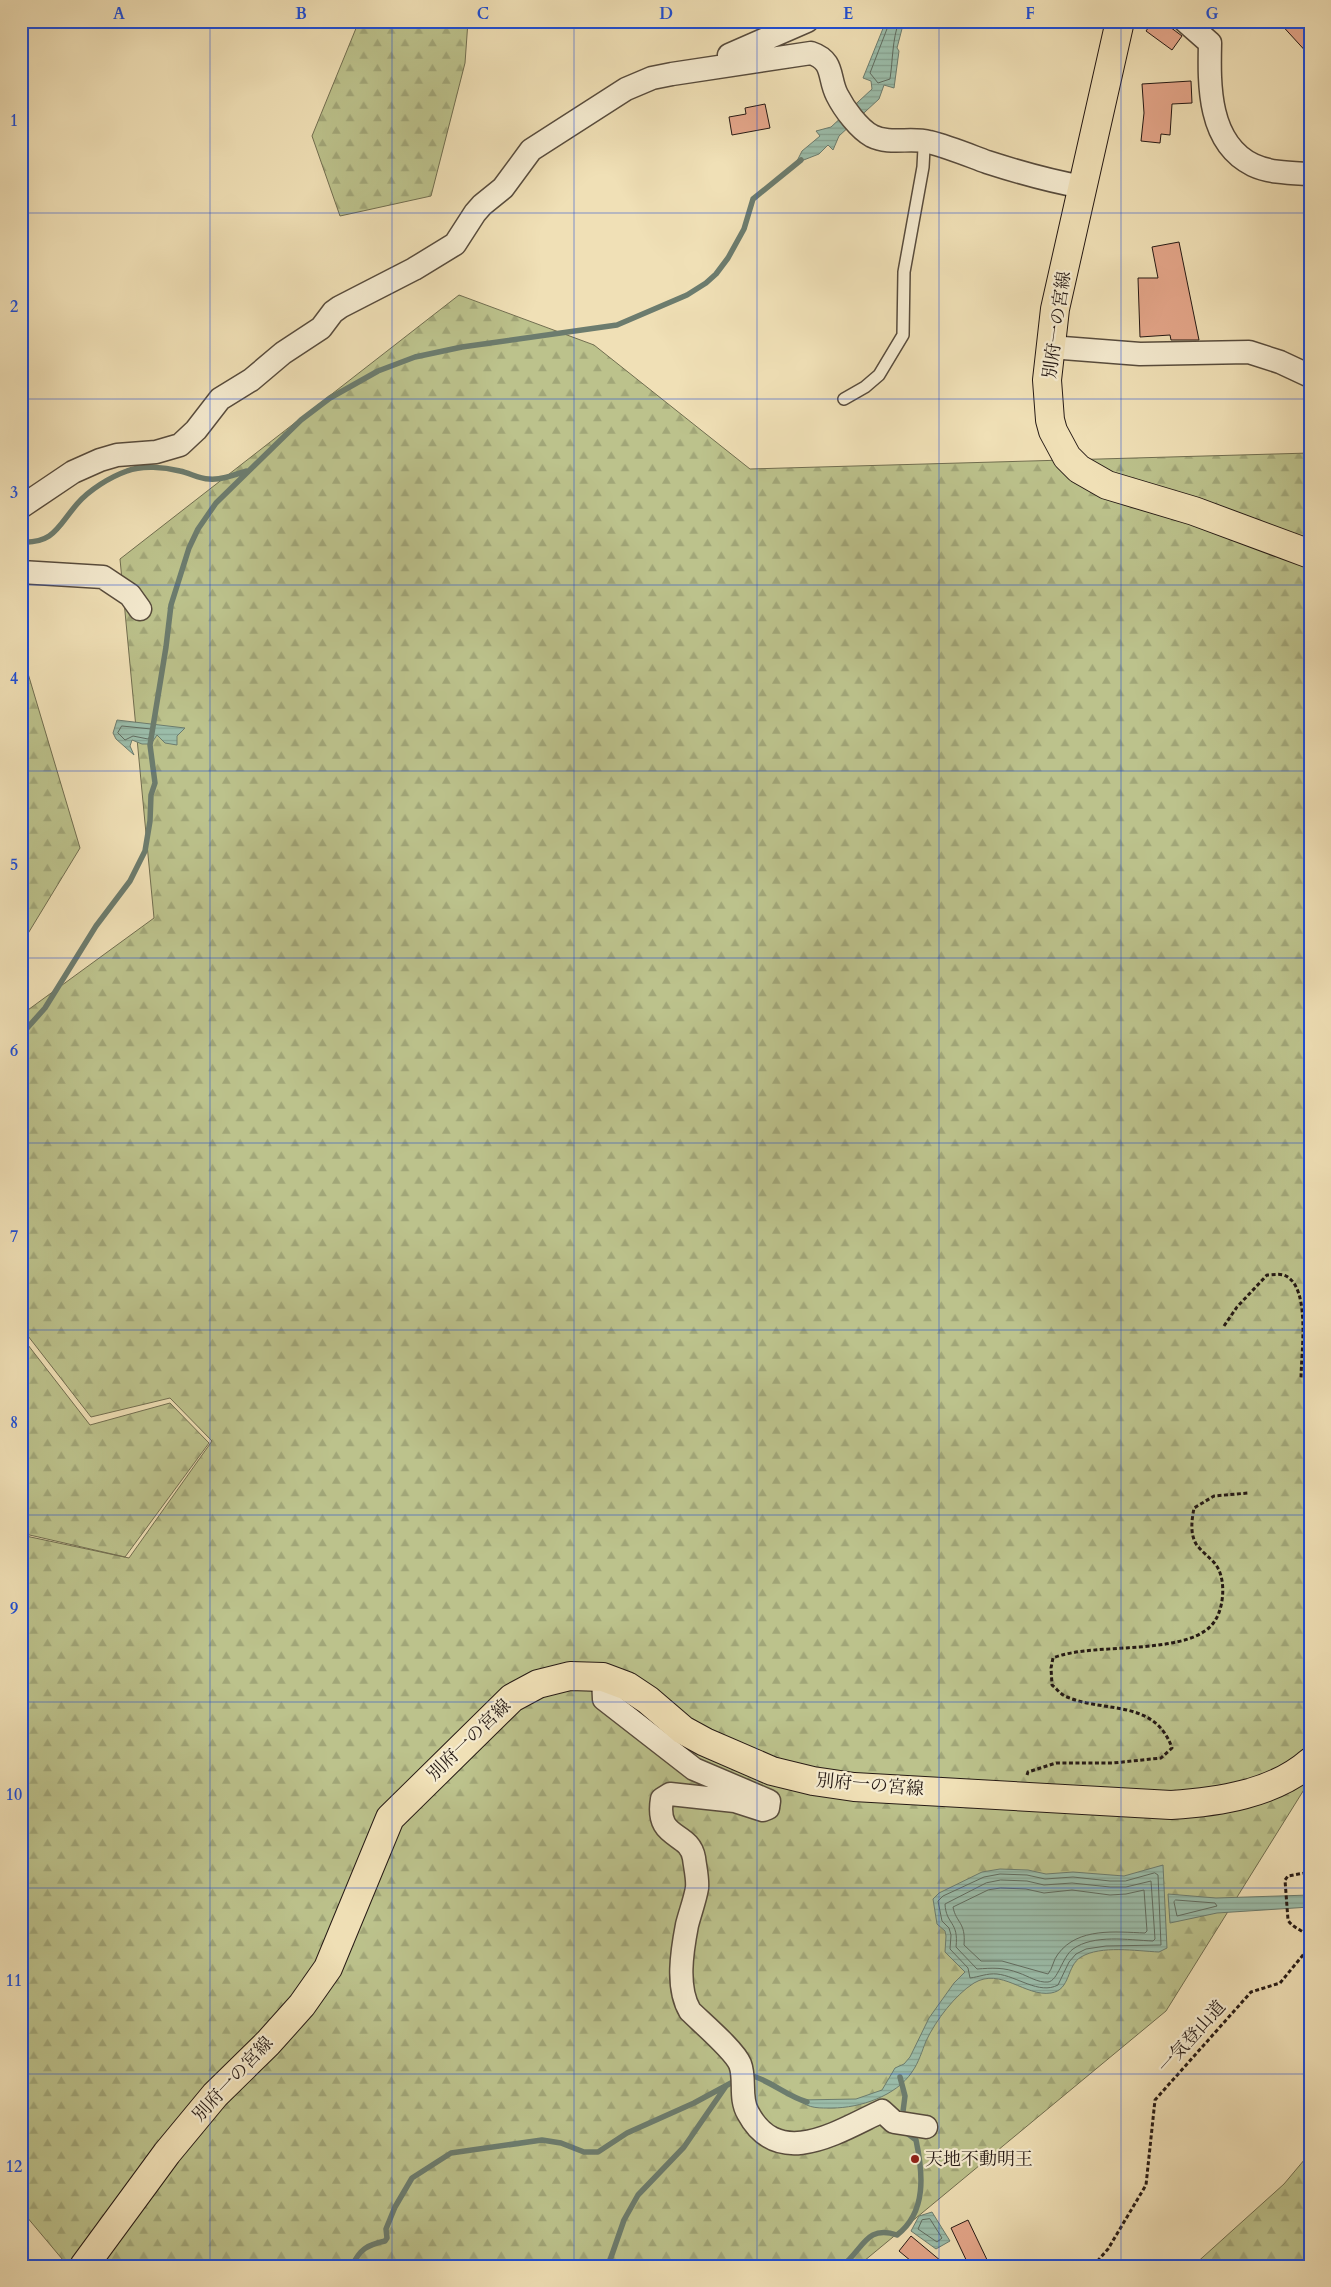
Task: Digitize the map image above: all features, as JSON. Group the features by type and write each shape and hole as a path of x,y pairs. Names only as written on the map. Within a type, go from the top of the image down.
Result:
{"main road":[{"name":"別府一の宮線","path":"1120,21 1055,309 1047,380 1050,420 1058,444 1079,469 1107,485 1194,511 1310,554"},
{"name":"別府一の宮線","path":"84,2266 167,2153 215,2095 302,2005 328,1968 390,1818 512,1698 538,1684 570,1676 603,1677 627,1686 648,1700 682,1730 772,1771 813,1781 854,1787 1022,1795 1171,1805 1206,1803 1248,1793 1279,1781 1310,1762"}],"street":[{"path":"706,68 806,21"},
{"path":"1184,21 1210,43 1211,101 1221,128 1238,155 1254,166 1269,170 1310,174"},
{"path":"21,507 74,472 100,460 117,455 163,450 180,445 196,430 220,399 251,380 283,353 321,328 333,312 414,269 455,244 482,205 503,188 520,162 543,140 626,89 652,78 811,53 819,56 827,64 833,77 836,94 844,106 872,136 888,140 927,141 1050,181 1083,187"},
{"path":"1050,347 1140,354 1250,352 1280,362 1310,376"},
{"path":"21,572 103,576 130,594 140,609"},
{"path":"603,1677 604,1699 694,1769 769,1801 768,1808 763,1810 735,1801 670,1794 662,1799 660,1813 665,1827 686,1844 693,1855 697,1887 687,1926 684,1952 682,1978 684,2002 740,2065 742,2095 748,2114 765,2135 777,2142 788,2144 800,2144 831,2135 882,2111 894,2122 926,2128"}],"lane":[{"path":"844,399 865,387 879,375 903,335 904,272 923,167 924,148 927,141"}],"path":[{"path":"1224,1326 1236,1306 1267,1275 1285,1275 1295,1284 1302,1303 1301,1380"},
{"path":"1022,1795 1028,1772 1056,1763 1114,1763 1161,1758 1172,1748 1167,1734 1146,1717 1125,1708 1065,1697 1052,1685 1051,1668 1053,1658 1066,1652 1166,1644 1202,1634 1215,1621 1222,1606 1222,1588 1217,1566 1195,1542 1191,1524 1194,1508 1214,1496 1248,1494"},
{"name":"一気登山道","path":"1094,2266 1108,2249 1146,2185 1155,2100 1251,1992 1280,1983 1308,1949 1308,1936 1299,1928 1291,1925 1288,1920 1285,1880 1288,1876 1310,1872"}],"green space":[{"path":"359,21 468,21 465,63 431,196 340,216 312,136"},
{"path":"459,295 594,345 750,469 1310,453 1310,1780 1166,2011 858,2266 68,2266 21,2210 21,1535 129,1558 212,1441 170,1398 91,1417 21,1327 21,1015 154,918 120,559"},
{"path":"21,650 80,848 21,945"},
{"path":"21,1336 90,1425 170,1403 209,1443 125,1557 21,1533"},
{"path":"1310,2153 1310,2266 1193,2266 1284,2184"}],"water":[{"path":"886,21 904,21 897,48 899,51 894,88 884,85 879,99 839,136 833,150 828,145 819,154 796,163 802,151 820,136 816,131 831,127 872,89 871,81 863,78"},
{"path":"117,720 185,728 177,736 177,745 165,743 157,735 151,744 142,744 132,740 130,746 134,755 116,739 113,733"},
{"path":"1163,1865 1167,1948 1159,1952 1108,1950 1089,1953 1076,1961 1062,1987 1051,1993 1032,1991 994,1978 974,1983 953,2001 935,2025 914,2068 897,2088 876,2099 854,2106 815,2107 807,2105 800,2100 856,2099 882,2090 895,2068 904,2064 910,2057 929,2018 954,1983 965,1972 945,1952 945,1931 937,1924 933,1899 939,1893 982,1872 1000,1869 1028,1870 1046,1874 1073,1872 1124,1876"},
{"path":"1168,1894 1216,1898 1310,1895 1310,1907 1217,1913 1170,1923"},
{"path":"932,2212 950,2241 936,2249 911,2231 919,2216"}],"building":[{"path":"1153,21 1162,21 1182,36 1172,50 1146,31"},
{"path":"1278,21 1310,21 1310,56"},
{"path":"1191,81 1192,103 1172,104 1170,135 1161,134 1160,143 1141,141 1144,113 1142,84"},
{"path":"765,104 770,128 732,135 729,117 746,114 745,108"},
{"path":"1179,242 1199,340 1171,340 1170,335 1140,337 1138,278 1158,278 1152,247"},
{"path":"968,2220 990,2266 969,2266 951,2228"},
{"path":"911,2236 947,2266 924,2266 920,2262 917,2266 899,2251"}],"waterway":[{"path":"21,1035 45,1008 96,926 130,881 145,851 150,821 151,795 155,783 150,745 171,605 189,548 198,529 216,503 301,420 330,398 378,371 415,357 462,347 617,325 687,295 716,274 728,258 744,229 753,199 801,160"},
{"path":"21,542 32,542 48,537 87,494 107,480 133,469 146,467 167,468 205,479 219,479 246,471"},
{"path":"753,2076 807,2102"},
{"path":"900,2077 905,2096 902,2119"},
{"path":"352,2266 361,2252 373,2244 385,2241 387,2238 386,2229 395,2207 412,2178 451,2153 542,2140 561,2143 584,2152 598,2152 627,2133 694,2103 731,2083"},
{"path":"608,2266 624,2220 638,2195 684,2147 726,2086"},
{"path":"842,2266 866,2240 878,2233 897,2235 907,2226 914,2215 920,2191 920,2166 916,2140 907,2133"}],"place":[{"name":"天地不動明王","path":"915,2159"}]}
